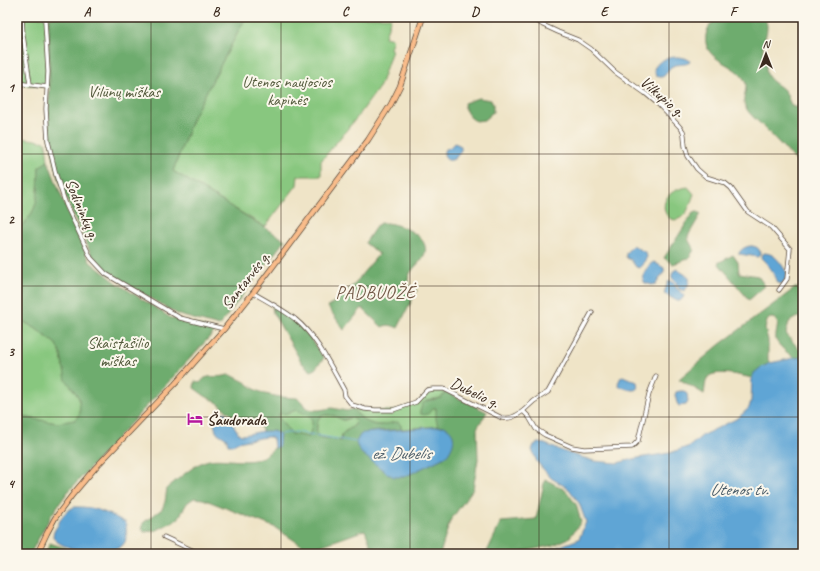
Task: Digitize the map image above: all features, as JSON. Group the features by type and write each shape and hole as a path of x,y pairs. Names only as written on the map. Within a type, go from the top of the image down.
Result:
{"main road":[{"name":"Santarvės g.","path":"37,554 59,512 73,494 95,468 175,384 224,329 253,293 368,140 400,86 424,17"}],"street":[{"path":"22,17 30,84"},
{"name":"Sodininkų g.","path":"46,17 48,72 46,109 48,141 56,175 66,205 91,258 106,274 180,318 224,329"},
{"name":"Vilkupio g.","path":"532,17 543,25 578,40 591,49 615,72 645,92 680,126 684,135 684,146 688,156 697,169 706,178 725,183 731,188 748,212 770,227 790,249 787,280 779,290"},
{"path":"17,83 47,87"},
{"name":"Dubelio g.","path":"253,293 290,316 303,327 327,359 344,390 345,396 352,405 375,410 393,410 416,402 427,390 444,389 502,418 513,418 523,411"},
{"path":"592,312 548,392 523,411 529,417 536,430 572,447 584,450 632,447 638,441 649,394 656,376"},
{"path":"164,537 194,551 210,554"}],"green space":[{"path":"17,17 50,17 50,87 17,85"},
{"name":"Vilūnų miškas","path":"50,17 246,17 193,117 173,171 285,240 219,326 179,315 108,273 92,256 59,179 49,135 48,111 50,87"},
{"name":"Utenos naujosios kapinės","path":"246,17 391,17 385,37 393,39 390,49 392,50 380,86 359,115 321,161 321,176 298,176 297,185 265,227 173,171 193,117"},
{"path":"720,17 763,17 766,21 767,28 763,50 766,59 766,70 768,77 785,91 790,104 793,107 798,107 801,103 803,93 803,168 747,110 744,105 746,84 741,75 709,51 706,44 706,35 711,24"},
{"path":"478,98 491,100 493,104 493,112 484,120 476,121 467,114 464,103"},
{"path":"17,137 46,142 48,161 39,167 38,194 34,209 25,223 17,230"},
{"name":"Skaistašilio miškas","path":"48,161 64,203 90,262 117,283 171,318 216,330 67,493 52,514 30,554 17,554 17,416 57,423 75,420 80,413 79,398 66,380 61,355 56,344 35,328 24,322 17,315 17,230 25,223 34,209 38,194 39,167"},
{"path":"688,187 694,194 688,209 683,216 677,220 671,219 664,209 668,196 676,190"},
{"path":"695,212 701,214 688,236 694,250 688,259 673,264 664,258"},
{"path":"381,223 392,224 411,231 424,243 425,253 409,275 408,279 409,284 417,290 398,328 390,325 382,327 362,308 344,330 328,307 356,283 379,254 365,243 377,225"},
{"path":"733,255 738,262 739,273 758,276 765,286 749,300 718,263"},
{"path":"795,288 798,288 802,295 803,318 798,317 789,322 786,333 803,354 803,357 794,358 777,342 777,321 770,318 767,321 765,329 768,340 768,360 770,363 757,371 752,378 721,373 714,374 707,379 704,394 679,379 719,345"},
{"path":"272,306 296,322 304,330 324,358 314,370 311,371 302,363 273,313"},
{"path":"17,315 24,322 35,328 56,344 61,355 63,366 73,389 79,398 80,413 75,420 57,423 17,416"},
{"path":"231,375 265,394 297,398 305,407 312,410 332,408 347,411 353,409 369,423 382,425 398,422 402,429 370,432 399,477 404,477 445,457 444,426 438,426 436,419 436,408 433,408 427,414 421,414 420,411 423,403 441,398 446,392 487,412 477,428 478,459 473,489 450,521 440,554 374,554 365,530 309,550 274,527 203,499 194,498 187,503 178,519 157,530 145,532 142,530 143,523 162,509 165,502 167,488 199,464 204,461 216,459 244,461 258,459 276,448 274,431 263,432 260,427 238,421 218,403 194,388 195,381 200,383 204,378","holes":["296,410 312,419 309,437 291,434 279,418 279,414","326,415 335,416 343,420 353,418 356,422 355,425 342,434 341,441 318,437 318,421 320,417"]},
{"path":"430,391 446,392 441,398 433,399 420,411 421,414 427,414 433,408 436,408 438,426 402,429 400,424 397,423 377,425 369,423 353,409 393,411 418,403"},
{"path":"296,410 311,417 313,423 309,437 291,434 279,418 279,414"},
{"path":"326,415 335,416 343,420 354,418 356,421 350,429 345,431 341,441 318,437 317,424 321,417"},
{"path":"545,479 565,490 576,504 581,522 569,538 554,545 511,554 486,554 501,522 536,519"},
{"path":"50,543 76,552 90,554 45,554"}],"water":[{"path":"674,57 685,58 690,62 671,67 662,77 656,76 654,69 658,64 665,59"},
{"path":"454,143 461,146 461,150 454,159 447,160 444,151 451,147"},
{"path":"633,245 646,253 647,257 640,268 636,267 631,260 626,257 626,253"},
{"path":"752,246 759,250 760,255 758,257 739,254 740,251 746,247"},
{"path":"764,253 768,253 775,257 787,273 782,284 778,283 771,269 761,258"},
{"path":"654,262 664,268 664,272 656,284 652,285 645,283 643,280 647,269"},
{"path":"676,269 689,277 687,288 684,291 679,289 676,282 672,278 672,274"},
{"path":"671,281 684,295 680,301 677,301 664,293 668,282"},
{"name":"Utenos tv.","path":"803,357 803,554 528,554 555,548 579,539 586,522 579,503 569,489 551,478 537,462 532,450 534,445 538,443 545,444 594,461 617,463 670,453 690,446 703,435 738,418 749,408 751,401 752,378 754,373 760,368 770,363"},
{"path":"623,376 637,382 637,389 632,390 619,386 618,383"},
{"path":"684,391 687,394 688,402 686,405 679,406 677,403 675,395 676,392"},
{"path":"224,412 227,414 239,434 242,435 266,431 276,432 280,434 279,446 274,448 273,439 270,437 237,442 232,445 228,445 227,439 216,432 214,423"},
{"name":"ež. Dubelis","path":"444,426 452,432 454,440 451,449 445,457 404,477 394,477 388,474 361,453 356,442 363,433"},
{"path":"74,507 95,509 125,522 125,542 120,547 99,552 64,546 53,536 64,514"}],"waterway":[{"path":"280,434 296,432 356,442"}],"place":[{"name":"Šaudorada","path":"195,419"}],"district":[{"name":"PADBUOŽĖ","path":"376,292"}]}
